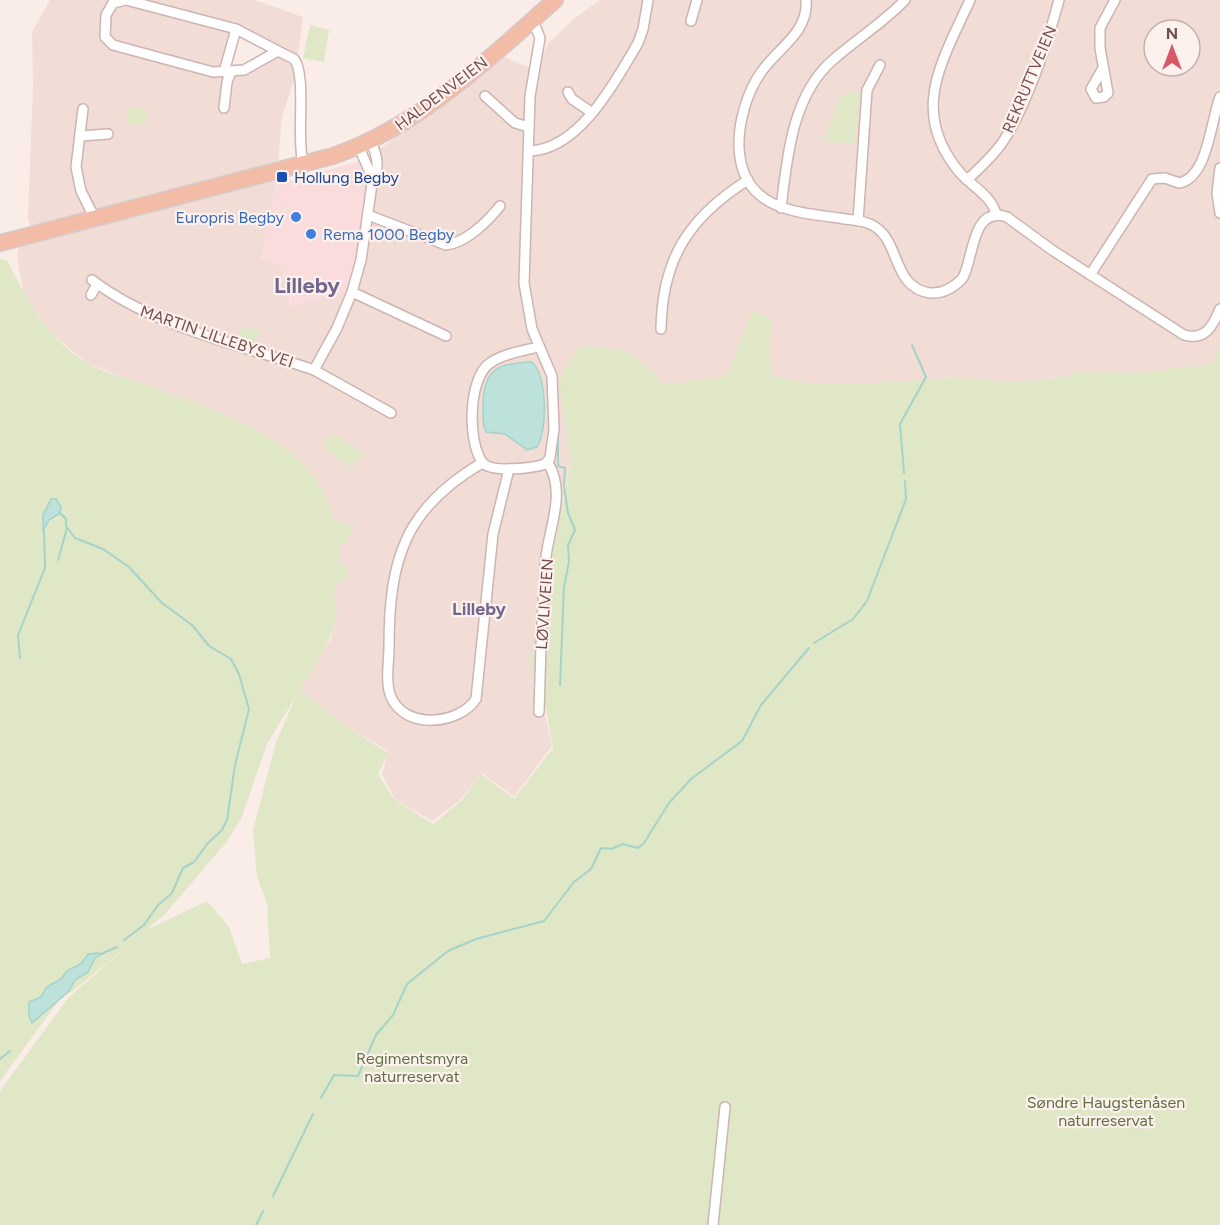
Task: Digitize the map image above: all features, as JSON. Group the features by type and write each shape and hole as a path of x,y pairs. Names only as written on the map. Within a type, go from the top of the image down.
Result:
{"main road":[{"name":"HALDENVEIEN","path":"0,243 303,164 365,144 422,111 555,0"}],"street":[{"path":"278,51 244,70 213,72 113,45 105,37 106,15 113,3 126,0 236,29 294,59 300,72 299,141 303,164"},
{"path":"529,152 545,150 564,141 578,129 638,43 644,29 648,0"},
{"path":"691,21 697,0"},
{"path":"806,0 803,21 793,37 763,69 747,102 739,147 748,180 760,196 780,208 858,221 875,227 885,237 903,277 909,284 924,291 935,293 948,290 962,279 974,238 984,223 996,215 1006,217 1090,275 1188,336 1207,332 1220,309"},
{"path":"780,208 795,124 818,76 835,58 883,23 905,0"},
{"path":"970,0 938,68 932,103 937,135 946,153 967,180 992,203 996,215"},
{"name":"REKRUTTVEIEN","path":"967,180 1002,143 1038,65 1059,0"},
{"path":"1103,68 1100,28 1115,0"},
{"path":"482,463 493,468 508,469 538,467 548,463 554,429 552,376 538,347 524,284 529,127 532,81 540,38 536,28 530,23"},
{"path":"224,108 227,72 236,29"},
{"path":"858,221 867,90 880,65"},
{"path":"568,92 572,99 591,112"},
{"path":"485,96 515,123 529,127"},
{"path":"1090,275 1151,180 1165,178 1179,183 1192,176 1207,147 1220,97"},
{"path":"83,109 78,175 81,191 95,219"},
{"path":"80,136 108,134"},
{"name":"MARTIN LILLEBYS VEI","path":"314,370 338,328 362,260 372,184 365,144"},
{"path":"1220,168 1217,193 1220,213"},
{"path":"661,329 661,307 671,264 685,239 703,214 748,180"},
{"path":"368,215 446,245 455,244 468,235 500,206"},
{"name":"MARTIN LILLEBYS VEI","path":"92,295 95,282 125,303 158,319 314,370 392,413"},
{"path":"352,292 446,336"},
{"path":"482,463 474,434 471,405 477,379 489,364 518,351 538,347"},
{"path":"482,463 449,483 435,497 413,524 400,554 390,622 389,686 393,701 411,716 437,720 450,718 468,710 476,699 493,534 508,469"},
{"name":"LØVLIVEIEN","path":"539,711 545,564 555,509 554,477 548,463"},
{"path":"713,1225 725,1107"}],"shaded area":[{"path":"50,0 255,0 303,17 295,77 282,117 276,185 261,259 282,267 291,307 362,224 364,162 498,55 538,71 547,45 572,20 600,0 1220,0 1220,346 1212,364 1138,373 1080,372 1048,380 1009,382 960,378 814,384 773,377 769,361 771,318 752,311 727,376 664,385 646,365 559,381 571,462 548,562 542,672 544,710 552,746 514,797 482,773 459,801 432,821 395,799 382,774 388,751 344,725 300,689 331,638 337,615 332,591 337,582 346,581 338,563 340,544 334,521 320,484 258,431 87,363 52,334 23,292 17,255 20,243 32,232 28,218 33,86 32,32","holes":["237,31 275,52 241,71 225,70"]},
{"path":"356,162 364,162 362,224 358,255 348,291 292,307 282,267 261,259 276,185"}],"green space":[{"path":"310,25 329,30 324,62 303,58"},
{"path":"860,92 855,143 824,142 841,95"},
{"path":"129,106 148,110 145,126 125,122"},
{"path":"0,259 7,260 40,318 73,354 99,369 212,409 262,433 304,464 319,483 334,521 354,526 346,543 340,545 338,562 347,568 346,582 337,582 335,587 337,613 333,628 321,655 300,689 344,725 388,753 378,774 394,799 433,824 461,801 481,774 514,799 553,748 544,699 535,690 530,661 571,462 559,381 579,346 608,348 627,353 644,363 664,385 727,376 752,311 771,318 769,361 773,376 814,384 960,378 1009,382 1048,380 1080,372 1138,373 1212,364 1220,346 1220,1225 0,1225 0,1091 69,997 125,949 70,993 63,995 0,1081","holes":["296,696 276,742 253,830 257,877 267,903 270,958 242,964 229,927 207,901 146,930 164,915 226,843 241,819 267,744"]},
{"path":"242,326 261,331 255,343 239,339"},
{"path":"333,433 363,453 352,469 336,458 323,444"}],"water":[{"path":"532,362 541,379 544,416 541,439 537,447 527,450 505,434 486,432 483,422 483,404 486,382 490,375 502,366"},
{"path":"51,499 56,499 61,507 60,513 49,520 43,531 43,515"},
{"path":"88,954 101,954 95,958 88,972 75,980 69,991 32,1023 29,1016 29,1002 41,997 47,987 61,979 67,971 82,963"}],"waterway":[{"path":"904,473 900,424 926,377 912,345"},
{"path":"558,396 558,411"},
{"path":"558,432 558,466 565,468 564,486 568,513 575,530 568,545 569,561 564,587 560,685"},
{"path":"814,643 853,619 867,601 906,499 905,481"},
{"path":"60,513 66,519 66,526 75,538 103,549 129,567 162,603 192,625 209,646 231,659 239,674 249,709 235,765 227,820 222,830 208,843 194,862 183,868 172,893 158,905 144,925 124,940"},
{"path":"58,560 67,528"},
{"path":"20,658 18,635 45,568 44,531"},
{"path":"321,1098 334,1075 358,1076 376,1035 393,1015 407,984 448,951 476,939 544,921 574,882 591,869 601,848 611,849 623,844 638,848 644,843 669,803 691,779 742,741 761,705 809,648"},
{"path":"101,954 117,947"},
{"path":"0,1059 10,1051"},
{"path":"273,1196 313,1114"},
{"path":"256,1225 263,1211"}],"place":[{"name":"Hollung Begby","path":"282,177"},
{"name":"Europris Begby","path":"296,217"},
{"name":"Rema 1000 Begby","path":"311,234"}],"district":[{"name":"Lilleby","path":"307,285"},
{"name":"Lilleby","path":"479,609"}],"park label":[{"name":"Regimentsmyra naturreservat","path":"412,1067"},
{"name":"Søndre Haugstenåsen naturreservat","path":"1106,1111"}]}
